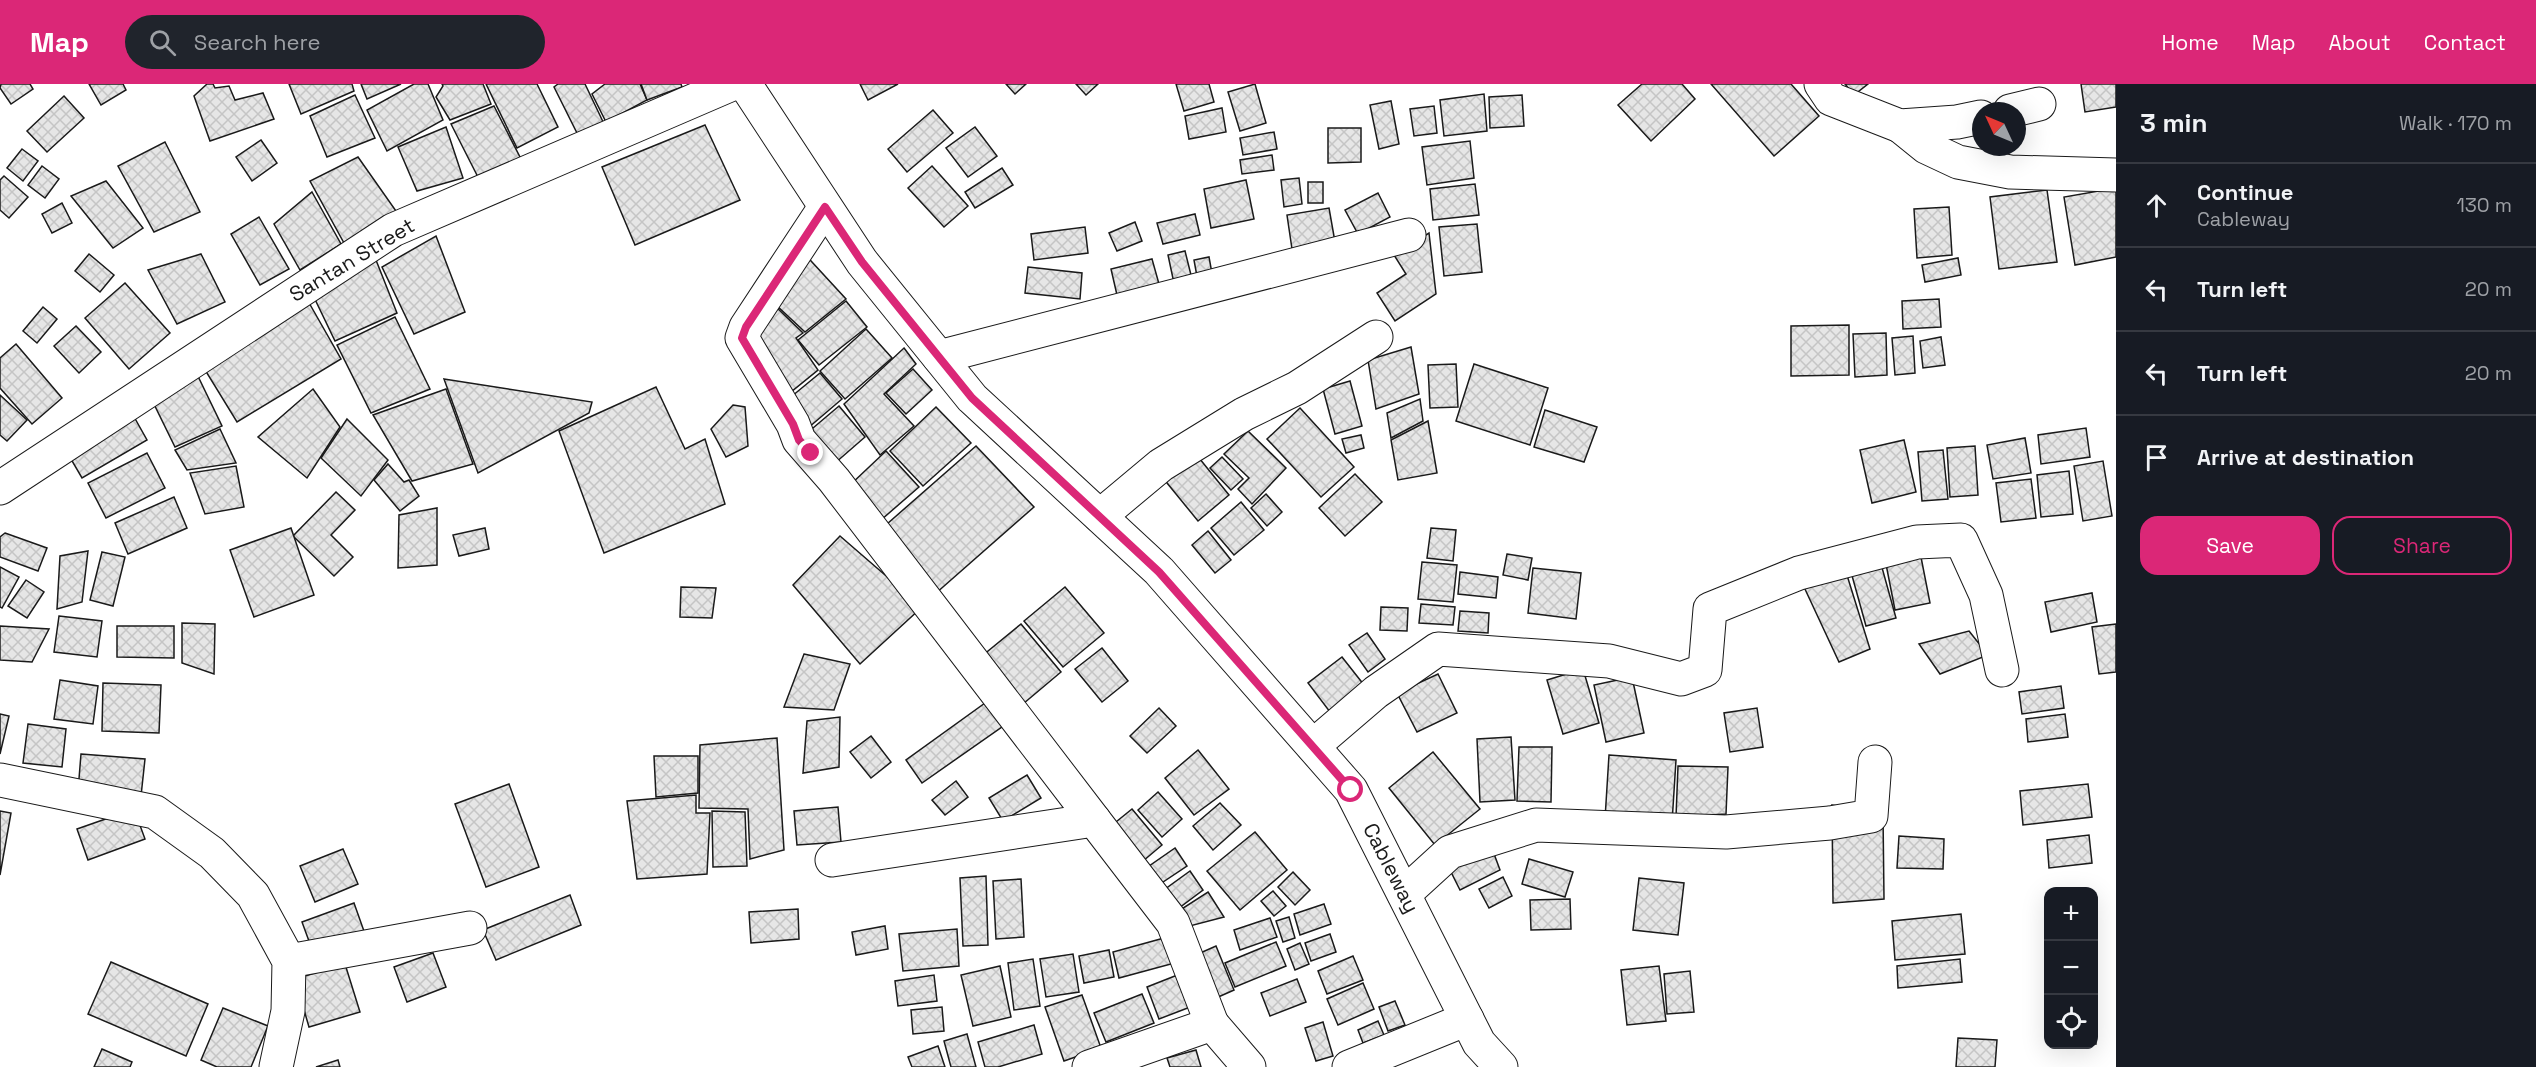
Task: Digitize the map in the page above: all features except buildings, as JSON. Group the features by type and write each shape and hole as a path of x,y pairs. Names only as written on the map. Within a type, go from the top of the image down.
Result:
{"street":[{"name":"Santan Street","path":"0,488 393,230 732,84"},
{"name":"Cableway","path":"745,84 862,262 972,398 1159,572 1351,790 1479,1043 1501,1067"},
{"path":"1821,84 1831,99 1900,126 1926,147 1958,162 2010,172 2116,176"},
{"path":"1900,126 1972,119"},
{"path":"825,207 746,327 742,338 793,424 799,440 834,480 1173,923 1212,1024 1249,1067"},
{"path":"939,357 1409,235"},
{"path":"1100,516 1161,465 1244,414 1298,388 1376,337"},
{"path":"1313,746 1376,692 1438,649 1609,661 1681,679 1705,670 1710,609 1799,573 1917,542 1961,540 1986,595 2002,670"},
{"path":"1404,894 1450,852 1536,825 1726,832 1830,823 1871,816 1875,762"},
{"path":"0,780 155,812 212,853 253,895 289,961 288,1011 276,1067"},
{"path":"832,860 1094,820"},
{"path":"289,961 470,928"},
{"path":"1349,1067 1467,1019"},
{"path":"1089,1067 1212,1024"}],"route":[{"path":"811,453 799,440 793,424 742,338 746,327 825,207 862,262 972,398 1159,572 1351,790"}]}
